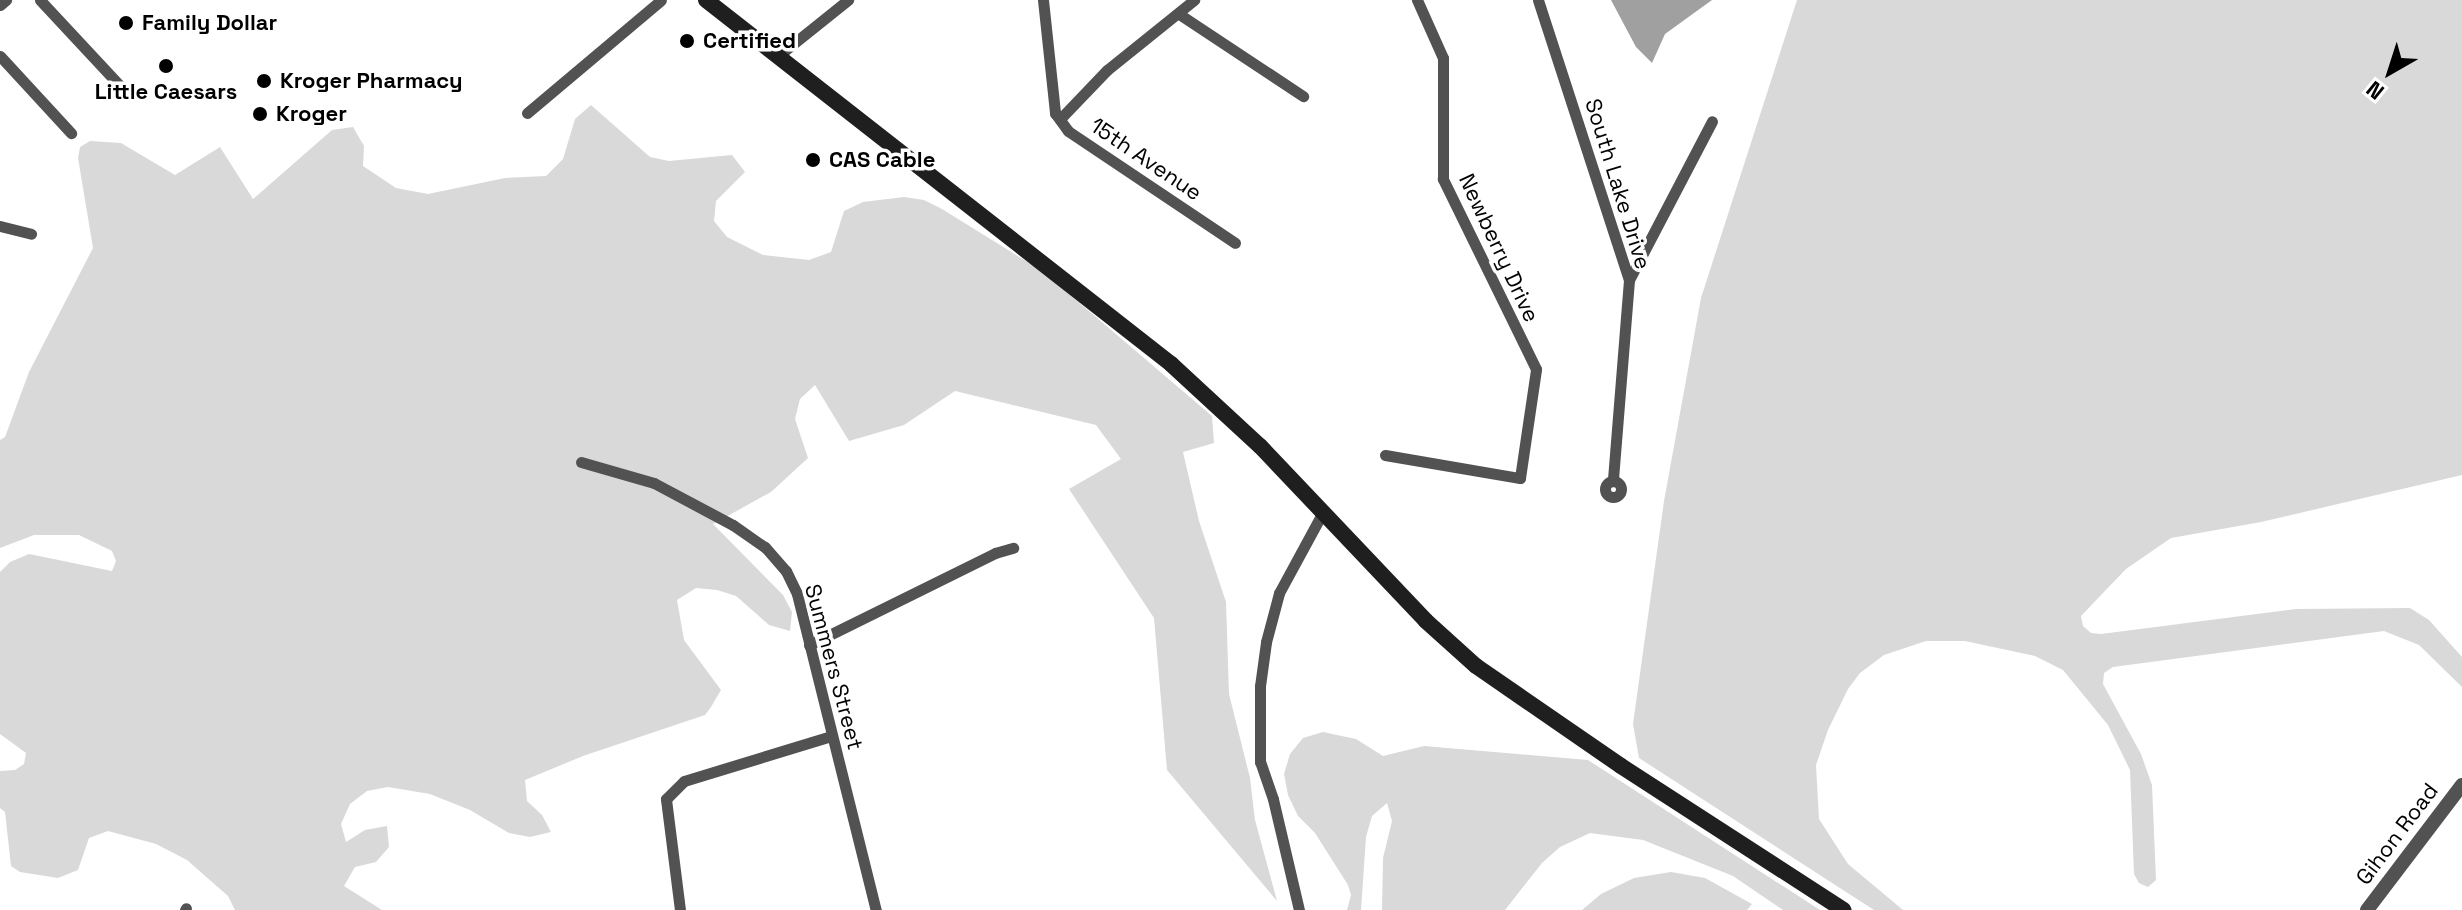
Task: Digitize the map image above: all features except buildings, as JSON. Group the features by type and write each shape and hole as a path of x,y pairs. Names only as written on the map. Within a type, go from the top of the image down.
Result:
{"main road":[{"path":"706,0 1215,401 1426,621 1476,666 1621,766 1844,910"}],"street":[{"path":"0,5 6,0"},
{"path":"40,0 124,90"},
{"path":"527,113 661,0"},
{"path":"778,56 848,0"},
{"name":"15th Avenue","path":"1043,0 1055,113 1068,131 1235,243"},
{"path":"1060,119 1107,70 1194,0"},
{"name":"Newberry Drive","path":"1385,455 1520,478 1536,369 1443,179 1443,58 1417,0"},
{"name":"South Lake Drive","path":"1538,0 1629,280 1613,481"},
{"path":"1179,14 1303,96"},
{"path":"0,56 71,133"},
{"path":"1629,280 1712,121"},
{"path":"0,226 31,234"},
{"name":"Summers Street","path":"581,462 654,483 733,525 765,547 786,571 797,594 876,910"},
{"path":"1299,910 1273,799 1260,762 1260,686 1266,642 1279,593 1323,512"},
{"path":"809,645 995,553 1013,548"},
{"path":"680,910 666,799 684,781 831,736"},
{"name":"Gihon Road","path":"2367,910 2462,785"}],"shaded area":[{"path":"1611,0 1712,0 1665,34 1652,63 1636,47"},
{"path":"1797,0 2462,0 2462,475 2261,522 2171,538 2126,569 2081,616 2083,626 2091,633 2101,634 2296,609 2410,608 2429,620 2462,657 2462,687 2419,645 2384,631 2113,667 2104,673 2103,684 2141,754 2152,785 2156,880 2148,887 2139,883 2134,874 2130,770 2108,725 2063,670 2035,656 1965,641 1926,641 1884,655 1860,673 1848,689 1828,730 1816,765 1819,819 1848,864 1903,910 1874,910 1639,758 1633,724 1664,501 1701,298"},
{"path":"591,105 650,157 669,161 732,155 745,172 716,201 714,221 727,237 763,255 809,260 831,252 844,211 863,202 904,197 924,200 942,209 1042,271 1212,416 1214,443 1183,452 1199,521 1226,602 1229,694 1250,778 1255,820 1277,901 1167,770 1154,618 1069,489 1121,459 1096,425 955,391 904,425 849,441 815,385 800,399 795,419 808,458 771,492 713,524 783,595 792,612 790,631 769,625 736,596 717,590 696,588 677,600 684,640 721,690 705,715 583,756 525,780 527,801 542,815 551,832 530,837 509,833 470,810 430,794 388,787 367,791 350,804 341,824 346,842 365,830 387,826 389,847 376,862 355,867 344,886 382,910 235,910 228,896 187,860 156,844 108,831 89,838 78,870 58,878 20,872 11,866 5,812 0,808 0,771 15,770 24,764 26,753 0,734 0,572 10,562 29,554 112,571 116,561 112,551 79,535 34,535 0,548 0,440 5,437 29,372 93,248 78,158 80,147 90,141 121,143 175,175 220,147 253,199 332,130 353,127 364,146 363,166 396,188 428,194 505,178 546,176 563,159 575,119"},
{"path":"1323,732 1356,739 1383,756 1424,746 1588,760 1820,910 1783,910 1733,876 1643,840 1590,833 1560,847 1542,863 1505,910 1382,910 1383,858 1392,821 1387,803 1372,816 1366,837 1361,910 1347,910 1351,895 1348,885 1315,833 1298,816 1288,795 1284,774 1290,754 1303,738"},
{"path":"1671,872 1705,878 1752,904 1747,910 1582,910 1601,894 1634,878"}],"place":[{"name":"Family Dollar","path":"126,23"},
{"name":"Certified","path":"687,41"},
{"name":"Little Caesars","path":"166,66"},
{"name":"Kroger Pharmacy","path":"264,81"},
{"name":"Kroger","path":"260,114"},
{"name":"CAS Cable","path":"813,160"}]}
